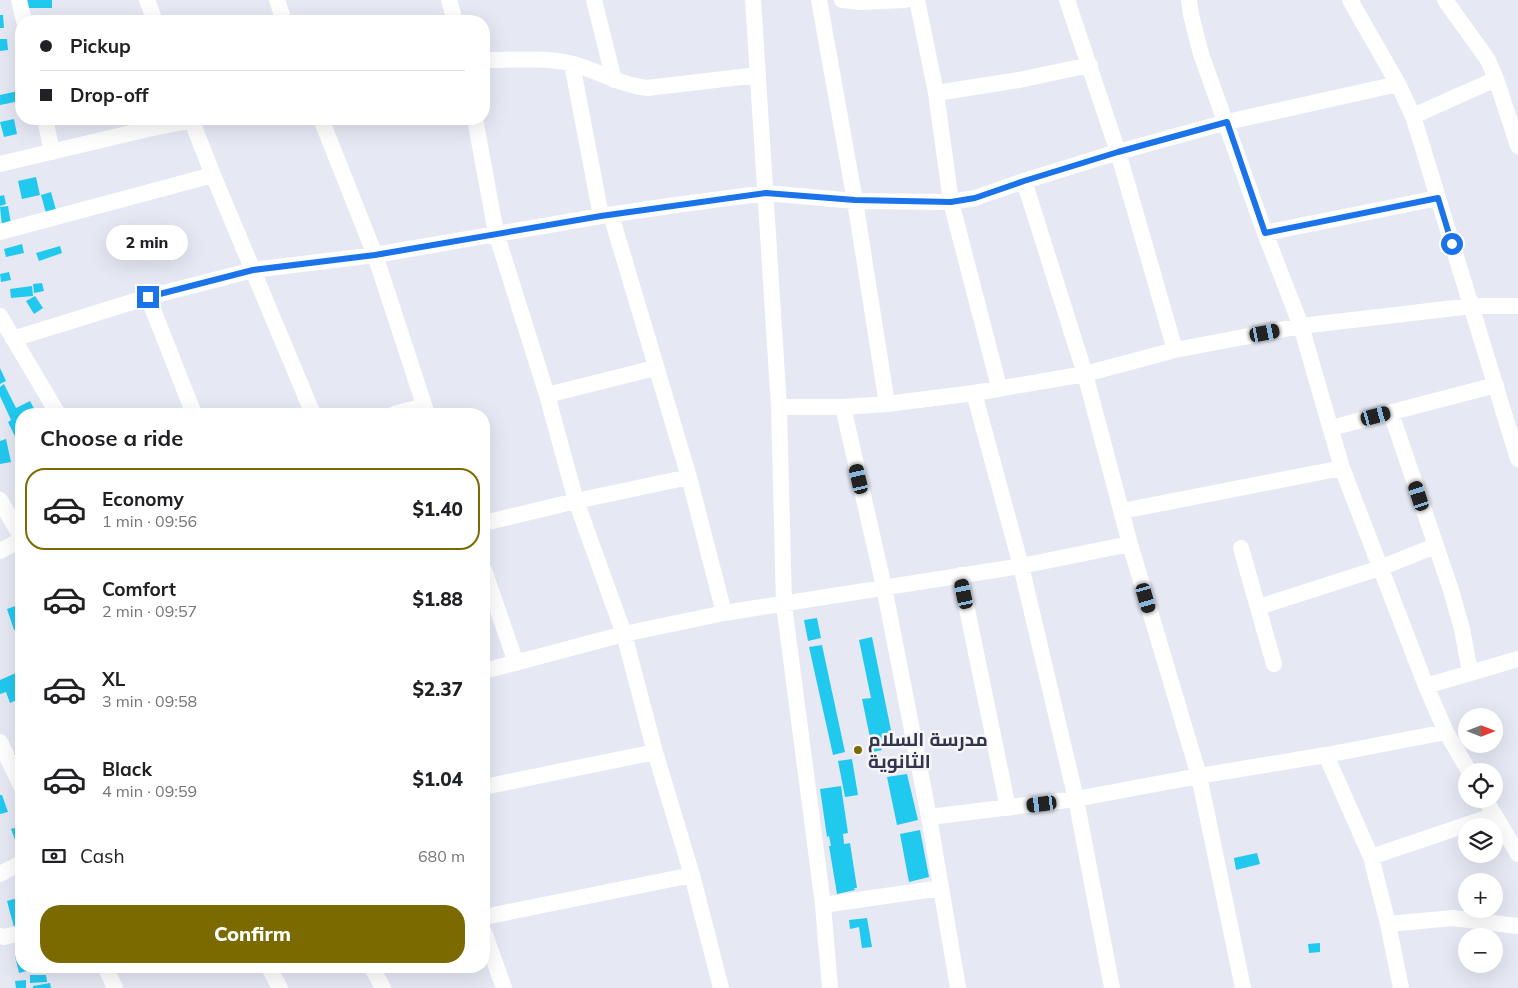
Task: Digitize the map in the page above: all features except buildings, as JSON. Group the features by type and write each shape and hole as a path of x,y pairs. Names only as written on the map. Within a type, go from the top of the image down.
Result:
{"street":[{"path":"19,0 23,15"},
{"path":"147,0 153,15"},
{"path":"277,0 282,15"},
{"path":"449,0 453,15"},
{"path":"594,0 614,80"},
{"path":"753,0 779,407 784,605 823,905 830,988"},
{"path":"819,0 855,200 887,404"},
{"path":"842,0 861,2 906,0"},
{"path":"918,0 936,93 951,202 1000,387"},
{"path":"1067,0 1118,152 1175,350"},
{"path":"1189,0 1201,54 1227,122 1265,233 1301,326 1342,468 1426,686 1446,732 1464,763"},
{"path":"1350,0 1414,116 1518,459"},
{"path":"1445,0 1488,60 1518,146"},
{"path":"490,60 552,61 572,64 631,86 647,88 758,75"},
{"path":"572,64 606,215 689,478 724,614"},
{"path":"936,93 1019,80 1090,65"},
{"path":"1414,116 1496,79"},
{"path":"13,338 148,297 253,270 375,255 606,215 766,193 855,200 951,202 975,198 1118,152 1227,122 1398,84"},
{"path":"46,125 52,152"},
{"path":"0,164 166,125"},
{"path":"196,125 213,174 310,408"},
{"path":"323,125 375,255 424,408"},
{"path":"476,125 496,233 547,395 576,500 624,634 655,752 692,874 721,988"},
{"path":"0,232 213,174"},
{"path":"1024,181 1085,374 1130,544 1199,776 1243,988"},
{"path":"1265,233 1438,198"},
{"path":"148,297 192,408"},
{"path":"779,407 843,407 887,404 974,393 1000,387 1085,374 1175,350 1301,326 1472,306 1518,306"},
{"path":"0,316 54,408"},
{"path":"547,395 655,368"},
{"path":"1331,428 1496,385"},
{"path":"974,393 1021,566 1076,799 1112,988"},
{"path":"843,407 884,587 929,817 958,988"},
{"path":"1391,412 1451,590 1462,629 1470,672"},
{"path":"1122,511 1342,468"},
{"path":"490,521 576,500 689,478"},
{"path":"0,500 15,528"},
{"path":"0,551 15,542"},
{"path":"490,670 624,634 724,614 1021,566 1130,544"},
{"path":"1259,607 1380,568 1435,546"},
{"path":"1241,548 1274,664"},
{"path":"960,575 1008,808"},
{"path":"490,587 516,663"},
{"path":"1426,686 1518,659"},
{"path":"929,817 1076,799 1446,732"},
{"path":"0,742 15,773"},
{"path":"490,786 655,752"},
{"path":"1326,755 1372,857 1401,988"},
{"path":"1490,808 1518,854"},
{"path":"1372,857 1495,816"},
{"path":"0,874 15,866"},
{"path":"490,916 692,874"},
{"path":"823,905 941,888"},
{"path":"1388,924 1453,918 1518,926"},
{"path":"0,936 15,934"},
{"path":"490,949 504,988"},
{"path":"109,973 115,988"},
{"path":"272,973 280,988"},
{"path":"375,973 383,988"}],"place":[{"name":"مدرسة السلام الثانوية","path":"858,750"}],"route":[{"path":"148,297 253,270 375,255 601,216 766,193 855,200 951,202 975,198 1118,152 1227,122 1265,233 1438,198 1452,244"}]}
